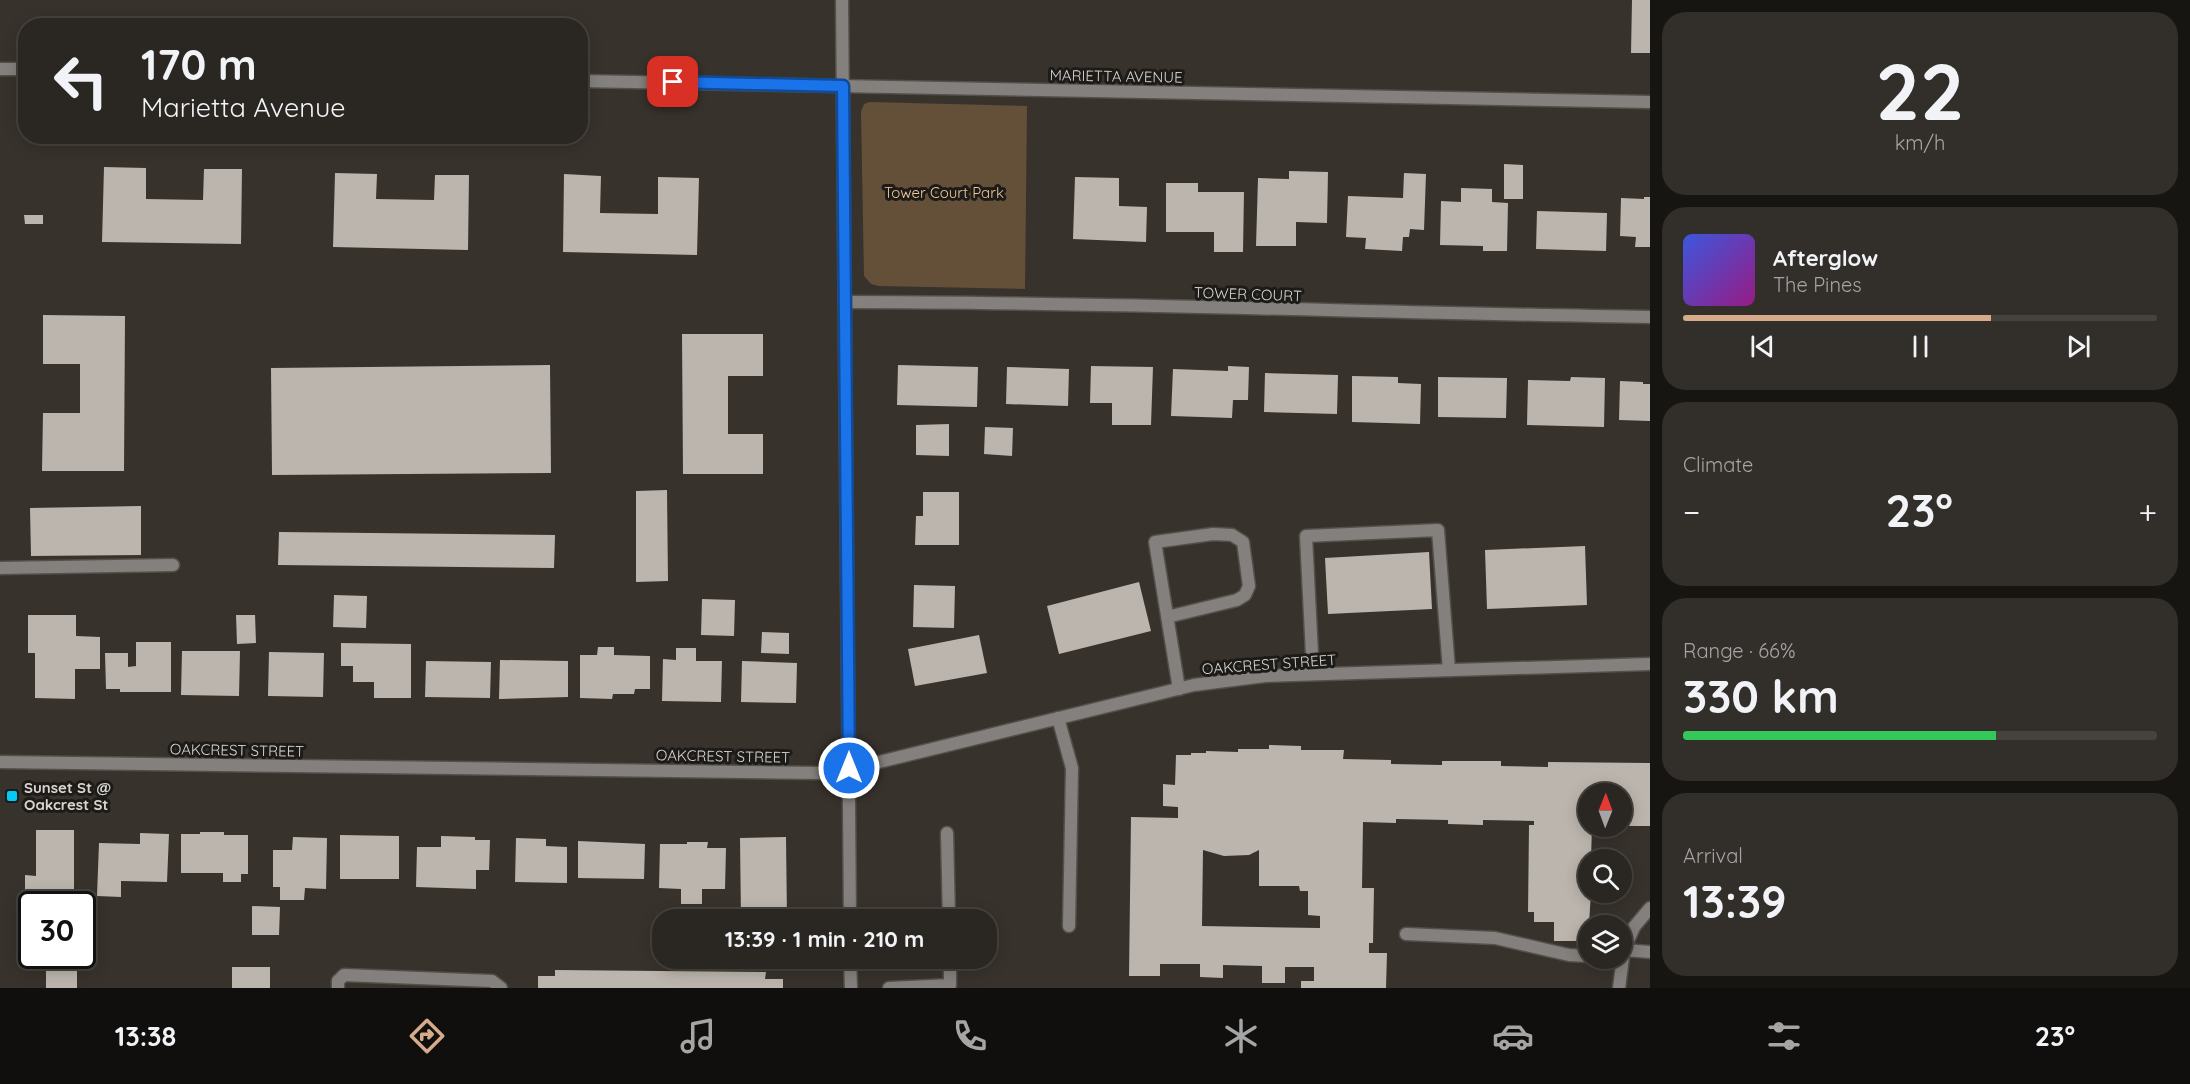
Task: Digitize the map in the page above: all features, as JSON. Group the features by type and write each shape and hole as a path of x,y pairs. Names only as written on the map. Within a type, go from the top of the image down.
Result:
{"street":[{"path":"842,0 850,909"},
{"path":"0,69 18,69"},
{"name":"MARIETTA AVENUE","path":"588,81 1650,102"},
{"name":"TOWER COURT","path":"845,302 977,302 1650,317"},
{"path":"1313,674 1306,536 1438,530 1449,670"},
{"path":"1167,617 1237,600 1245,595 1249,586 1243,542 1232,535 1213,534 1155,542 1167,617 1179,689"},
{"path":"0,568 173,565"},
{"name":"OAKCREST STREET","path":"0,762 820,773 879,762 1194,685 1265,676 1650,664"},
{"path":"1058,717 1072,768 1069,926"},
{"path":"947,833 949,909"},
{"path":"1632,932 1650,908"},
{"path":"1406,934 1496,938 1578,955"},
{"path":"1632,954 1650,952"},
{"path":"850,969 851,988"},
{"path":"889,988 950,985 950,969"},
{"path":"1619,988 1621,969"},
{"path":"338,985 344,975 492,981 501,988"}],"green space":[{"name":"Tower Court Park","path":"870,102 1027,106 1025,289 879,286 871,284 864,276 861,112 864,104"}],"building":[{"path":"1632,0 1650,0 1650,53 1631,53"},
{"path":"1504,164 1523,165 1523,199 1504,199"},
{"path":"104,167 146,168 146,199 203,200 204,169 242,169 241,244 102,242"},
{"path":"1289,171 1328,172 1327,223 1296,222 1296,246 1256,246 1258,178 1289,179"},
{"path":"335,173 377,174 376,199 434,200 435,175 469,175 468,250 333,247"},
{"path":"1404,173 1426,174 1424,230 1410,229 1409,237 1403,237 1402,251 1365,249 1366,238 1346,237 1348,196 1403,198"},
{"path":"564,174 601,176 600,213 658,214 658,177 699,178 697,255 563,252"},
{"path":"1075,177 1119,178 1119,206 1147,207 1146,242 1073,239"},
{"path":"1166,183 1198,183 1198,192 1244,192 1243,252 1214,252 1214,232 1166,232"},
{"path":"1461,188 1492,189 1492,202 1508,203 1507,251 1483,251 1483,246 1440,245 1441,201 1461,202"},
{"path":"1644,197 1650,197 1650,247 1635,247 1636,237 1620,236 1621,198 1644,199"},
{"path":"1537,211 1607,213 1606,251 1536,249"},
{"path":"24,215 43,215 43,224 25,224"},
{"path":"43,315 125,316 124,471 42,471 43,413 80,413 80,364 43,364"},
{"path":"682,334 763,334 763,376 728,376 728,434 763,434 763,474 683,474"},
{"path":"550,365 551,473 272,475 271,368"},
{"path":"898,365 978,367 977,407 897,405"},
{"path":"1091,366 1153,367 1151,425 1112,425 1112,403 1090,403"},
{"path":"1228,366 1249,367 1248,400 1233,400 1232,418 1171,416 1173,369 1228,371"},
{"path":"1007,367 1069,369 1068,406 1006,404"},
{"path":"1265,373 1338,375 1337,414 1264,412"},
{"path":"1352,376 1398,377 1398,383 1421,384 1420,424 1352,422"},
{"path":"1438,377 1507,378 1506,418 1438,417"},
{"path":"1571,377 1605,378 1604,427 1527,425 1528,380 1570,381"},
{"path":"1620,381 1650,384 1650,421 1619,420"},
{"path":"949,424 949,456 916,455 916,425"},
{"path":"985,427 1013,428 1012,456 984,454"},
{"path":"667,490 668,581 636,582 636,491"},
{"path":"923,492 959,492 959,545 915,545 916,516 923,516"},
{"path":"141,506 141,555 31,556 30,508"},
{"path":"279,532 555,535 554,568 278,565"},
{"path":"1585,546 1587,605 1487,609 1485,550"},
{"path":"1429,552 1432,609 1328,614 1325,558"},
{"path":"1139,582 1151,631 1059,654 1047,606"},
{"path":"914,585 955,586 954,628 913,627"},
{"path":"334,595 367,596 366,628 333,627"},
{"path":"702,599 735,600 734,636 701,635"},
{"path":"28,615 76,615 76,636 100,637 100,669 75,669 75,699 35,698 35,653 28,653"},
{"path":"236,615 255,615 256,643 237,644"},
{"path":"762,632 789,633 789,654 761,653"},
{"path":"979,635 987,673 915,686 908,649"},
{"path":"136,642 171,642 171,692 120,692 120,689 106,689 105,653 128,653 128,667 136,666"},
{"path":"341,643 411,644 411,698 374,698 374,682 353,682 353,666 341,666"},
{"path":"598,647 614,647 614,655 650,656 650,689 635,689 634,694 613,694 612,699 580,698 580,655 597,655"},
{"path":"676,648 696,648 696,661 722,661 721,702 662,701 663,659 676,660"},
{"path":"182,651 240,651 239,696 181,695"},
{"path":"269,652 324,653 323,697 268,696"},
{"path":"500,660 568,661 568,697 499,699"},
{"path":"426,661 491,662 490,698 425,697"},
{"path":"742,661 797,663 796,703 741,702"},
{"path":"1269,745 1301,746 1301,750 1344,750 1343,759 1391,760 1391,764 1442,765 1442,761 1501,761 1501,766 1548,767 1548,762 1650,763 1650,826 1632,826 1632,783 1578,783 1578,837 1592,837 1591,849 1578,849 1578,903 1590,903 1590,915 1578,915 1578,941 1554,941 1554,922 1534,922 1534,912 1528,912 1529,825 1534,825 1534,821 1483,820 1483,825 1448,824 1448,820 1396,819 1396,823 1363,822 1362,888 1374,888 1373,943 1369,943 1369,953 1387,953 1386,988 1301,988 1301,981 1314,981 1314,967 1285,967 1285,983 1262,983 1262,966 1223,965 1223,978 1200,977 1200,964 1160,964 1160,976 1129,976 1131,817 1178,818 1178,807 1163,806 1163,784 1175,785 1176,755 1206,753 1206,751 1238,752 1238,749 1269,749","holes":["1203,850 1224,856 1249,855 1259,850 1259,886 1299,886 1300,891 1308,891 1308,915 1320,916 1320,928 1202,926"]},
{"path":"36,830 74,830 74,891 25,891 25,875 36,876"},
{"path":"200,832 248,835 248,874 241,874 241,882 223,882 223,873 181,873 181,834 200,834"},
{"path":"140,833 169,834 167,882 121,881 121,897 97,896 99,843 140,844"},
{"path":"340,835 399,836 399,879 340,879"},
{"path":"441,836 490,840 489,870 476,870 476,889 416,887 417,847 441,847"},
{"path":"293,837 327,838 326,889 305,888 304,900 280,900 280,887 273,887 273,850 292,850"},
{"path":"786,837 787,909 741,909 740,838"},
{"path":"516,838 546,839 546,846 567,847 567,883 515,882"},
{"path":"578,841 645,844 644,879 578,878"},
{"path":"687,842 708,842 707,848 726,848 725,889 702,889 702,904 681,904 681,889 659,888 660,844 687,844"},
{"path":"252,906 280,907 279,935 252,935"},
{"path":"232,967 270,967 270,988 232,988"},
{"path":"46,969 77,969 77,988 46,988"},
{"path":"555,970 766,972 765,979 783,979 783,988 538,988 538,976 555,976"}],"place":[{"name":"Sunset St @ Oakcrest St","path":"12,796"}],"route":[{"path":"673,82 843,86 849,768"}]}
